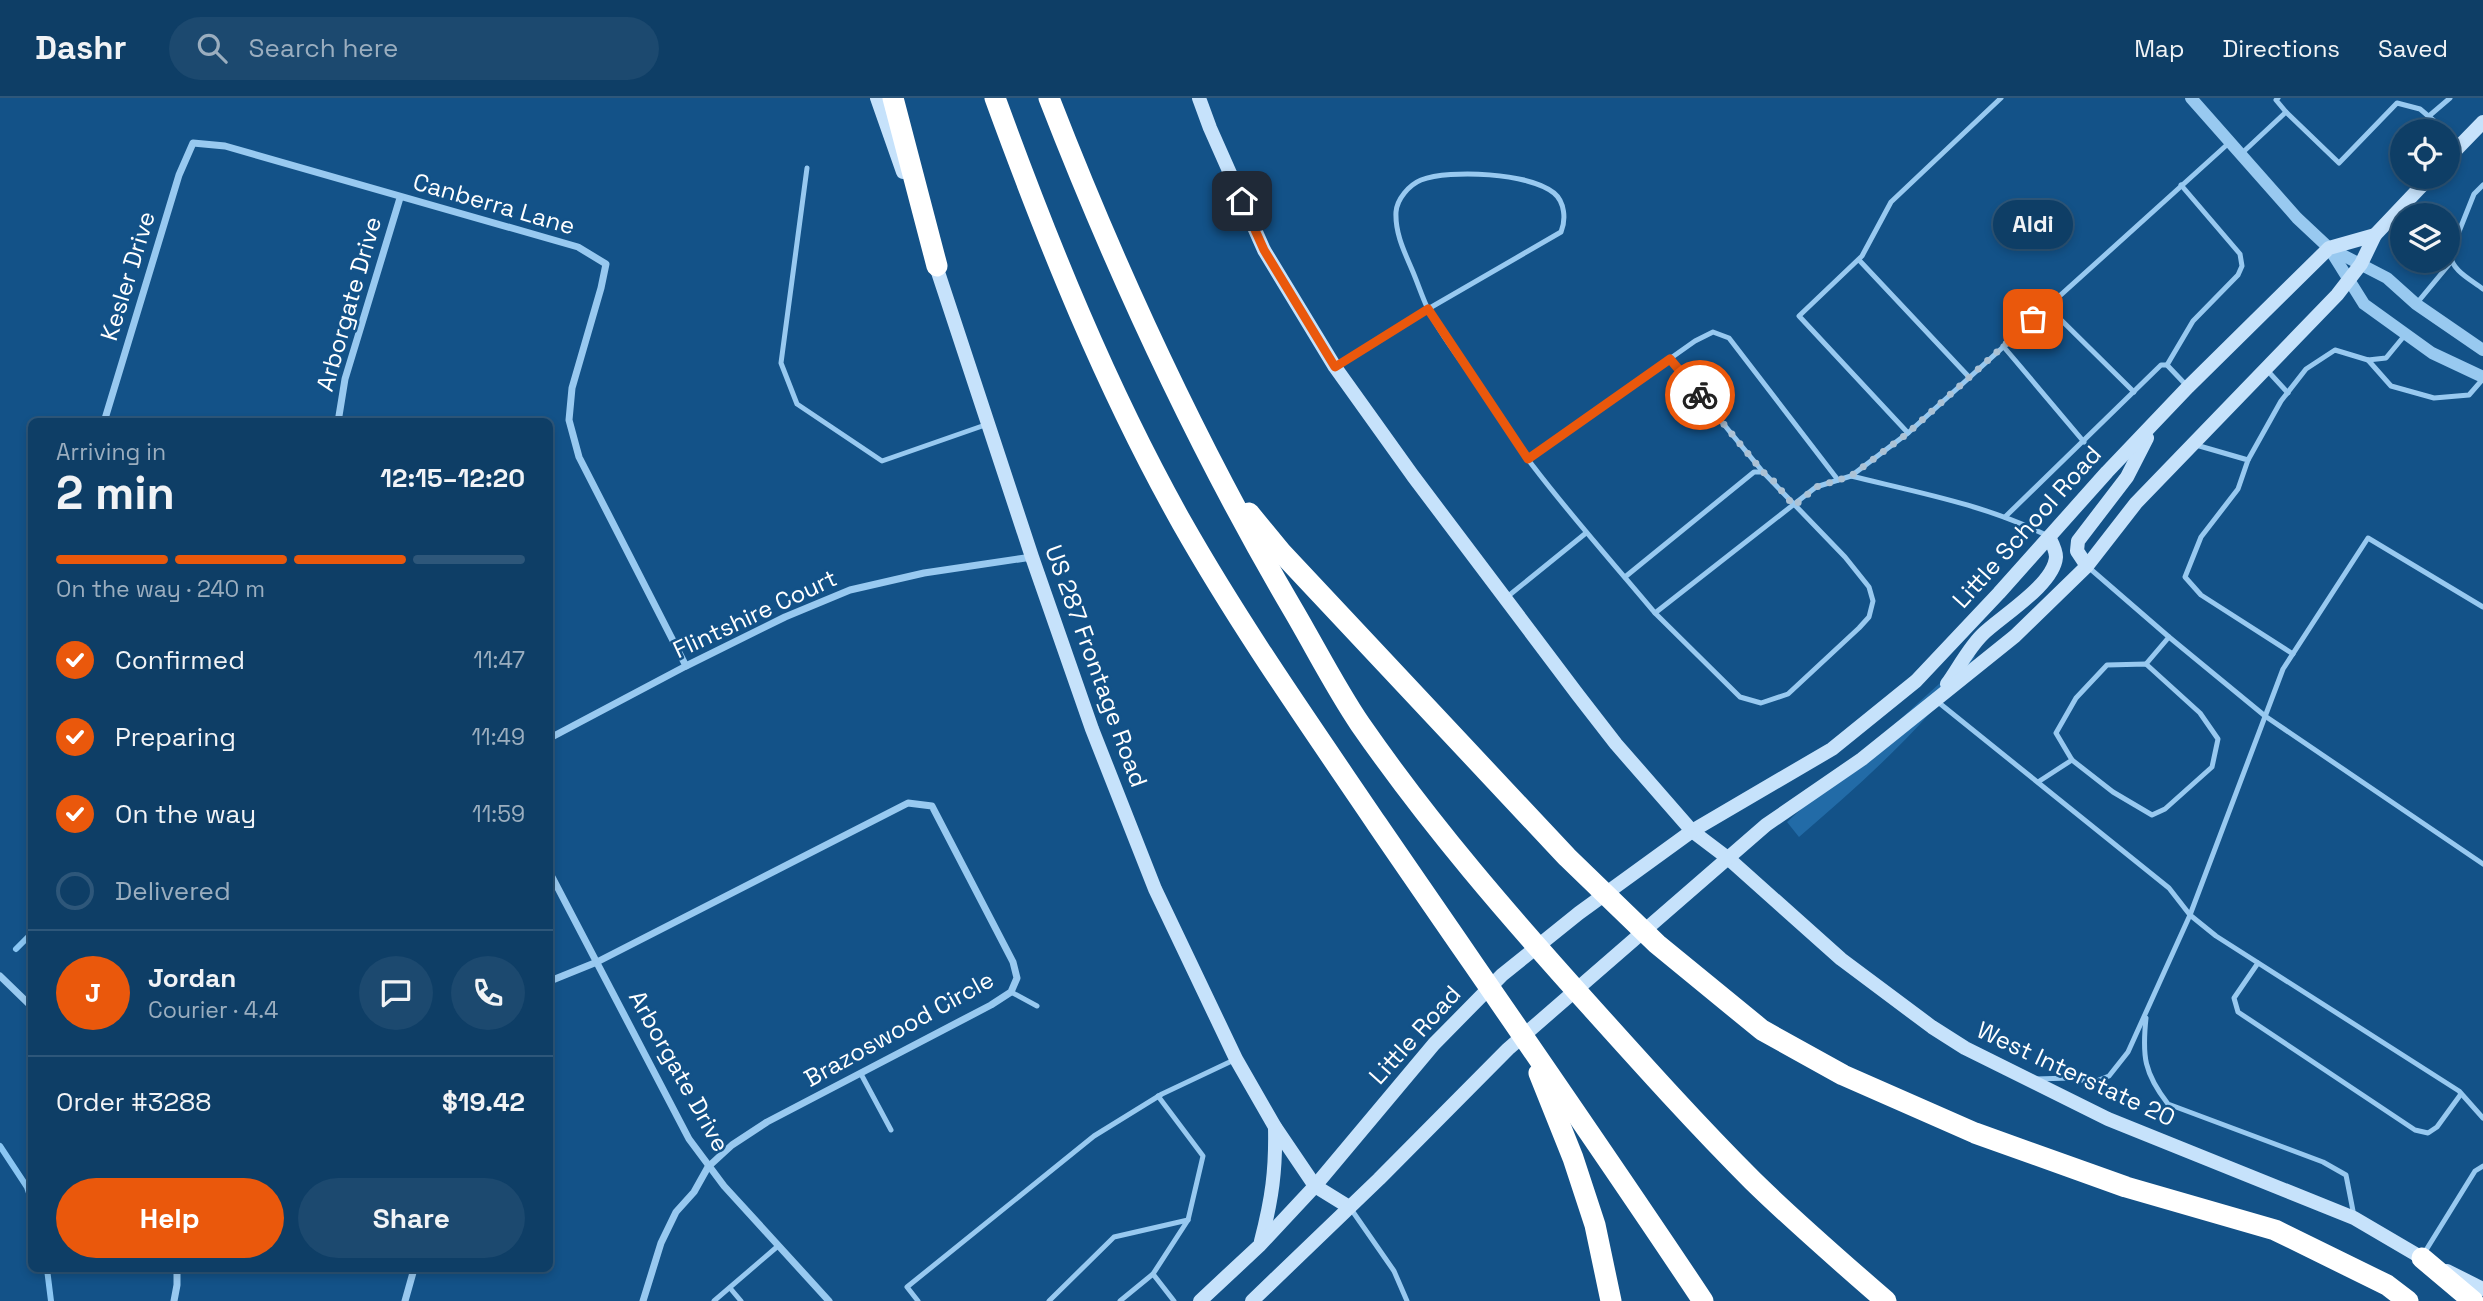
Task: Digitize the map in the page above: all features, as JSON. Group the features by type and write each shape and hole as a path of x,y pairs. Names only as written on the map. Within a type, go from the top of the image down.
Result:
{"highway":[{"path":"893,98 937,266"},
{"path":"995,98 1023,175 1104,373 1181,521 1248,635 1703,1301"},
{"path":"1049,98 1086,194 1218,475 1261,555 1358,721 1435,826 1510,917 1673,1097 1753,1181 1886,1301"},
{"path":"1218,475 1281,552 1567,856 1657,944 1762,1030 1843,1075 1975,1133 2126,1187 2275,1230 2386,1285 2408,1301"},
{"path":"1525,1039 1573,1158 1595,1225 1611,1301"},
{"path":"2422,1258 2473,1301"}],"main road":[{"name":"US 287 Frontage Road","path":"877,98 937,266 1032,557 1092,729 1155,888 1236,1059 1275,1127 1315,1186 1349,1207"},
{"path":"1199,98 1264,250 1335,367 1616,744 1692,831"},
{"path":"2461,145 2483,122"},
{"name":"Little School Road","path":"1729,859 1766,825 1862,759 2015,636 2087,566 2136,503 2350,281 2375,234 2418,189"},
{"name":"Little School Road","path":"1692,831 1832,749 1916,681 2188,387 2329,248 2375,234"},
{"path":"2087,566 2077,551 2078,541 2127,477 2154,425"},
{"path":"1936,700 1981,636 2044,581 2056,558 2049,537"},
{"name":"West Interstate 20","path":"1692,831 1729,859 1840,959 1922,1020 1965,1048 2108,1119 2354,1218 2422,1258 2483,1289"},
{"name":"Little Road","path":"1200,1301 1259,1245 1315,1186 1434,1044 1502,975 1579,913 1692,831"},
{"path":"1252,1301 1508,1049 1729,859"},
{"path":"1259,1245 1272,1200 1276,1164 1275,1127"}],"street":[{"path":"2191,98 2297,218 2329,248 2364,303 2432,353 2483,378"},
{"name":"Canberra Lane","path":"192,143 225,146 578,247 606,264 572,388 569,421 579,457 686,666"},
{"name":"Kesler Drive","path":"105,418 179,175 192,143"},
{"name":"Arborgate Drive","path":"339,418 345,379 400,198"},
{"path":"2329,248 2387,278 2416,304 2483,350"},
{"name":"Flintshire Court","path":"553,736 785,617 850,590 924,573 1032,557"},
{"name":"Brazoswood Circle","path":"597,962 908,803 932,806 1013,962 1017,978 1011,992 991,1005 767,1122 732,1145 708,1167 694,1192 676,1212 661,1243 643,1301"},
{"name":"Arborgate Drive","path":"553,879 689,1139 708,1167 829,1301"},
{"path":"553,980 597,962"},
{"path":"0,976 28,1003"},
{"path":"174,1301 177,1272"},
{"path":"405,1301 413,1272"}],"lane":[{"path":"1908,433 1799,316 1859,260 1891,202 2001,98"},
{"path":"2278,98 2276,100 2286,112 2339,163 2397,103 2420,109 2432,119"},
{"path":"2429,116 2450,98"},
{"path":"2241,154 2286,112"},
{"path":"1654,612 1816,487 1851,476 1908,433 2230,142"},
{"path":"807,168 781,363 797,404 883,461 988,424"},
{"path":"1335,367 1428,309 1561,232 1564,212 1557,195 1545,187 1521,180 1481,175 1440,175 1418,181 1403,193 1396,209 1400,242 1428,309 1528,459 1586,533 1654,612 1740,697 1761,703 1788,694 1869,617 1873,601 1869,587 1845,557 1763,472 1670,359"},
{"path":"2167,365 2193,321 2238,275 2242,266 2240,254 2181,185"},
{"path":"2460,227 2474,194 2483,186"},
{"path":"1859,260 1969,377"},
{"path":"2416,304 2442,273"},
{"path":"2460,273 2483,289"},
{"path":"2048,306 2134,392"},
{"path":"1528,459 1695,341 1713,332 1729,338 1838,480"},
{"path":"2293,654 2201,595 2185,577 2201,537 2238,489 2248,460 2288,393 2306,369 2335,350 2368,360 2386,358 2405,335"},
{"path":"2003,346 2084,442"},
{"path":"2368,360 2391,386 2434,398 2469,396 2483,378"},
{"path":"2005,517 2161,365 2167,365 2188,387"},
{"path":"2266,369 2288,393"},
{"path":"2193,444 2248,460"},
{"path":"1625,577 1754,472 1763,472"},
{"path":"1851,476 2005,517 2049,537"},
{"path":"1505,598 1586,533"},
{"path":"2023,1079 2094,1082 2109,1076 2128,1052 2190,915 2283,669 2368,538 2483,607"},
{"path":"2087,566 2265,716 2483,864"},
{"path":"2146,664 2169,637"},
{"path":"2146,664 2200,713 2218,739 2212,767 2165,809 2151,815 2113,792 2072,760 2056,733 2076,698 2107,665 2146,664"},
{"path":"1936,700 2169,888 2190,915 2216,936 2461,1094 2483,1118"},
{"path":"2038,782 2072,760"},
{"path":"2258,963 2234,999 2238,1012 2415,1130 2428,1133 2437,1127 2461,1094"},
{"path":"1011,992 1037,1006"},
{"path":"2147,1011 2144,1060 2154,1087 2168,1104 2323,1162 2346,1175 2354,1218"},
{"path":"918,1301 907,1287 1094,1136 1158,1096 1236,1059"},
{"path":"861,1074 891,1130"},
{"path":"1120,1301 1153,1274 1188,1220 1203,1156 1158,1096"},
{"path":"2422,1258 2475,1171 2483,1166"},
{"path":"1349,1207 1394,1271 1407,1301"},
{"path":"1049,1301 1114,1237 1188,1220"},
{"path":"714,1301 778,1246"},
{"path":"1153,1274 1174,1301"},
{"path":"730,1287 741,1301"}],"shaded area":[{"path":"1970,651 1975,657 1915,730 1799,837 1787,822 1950,674"}],"waterway":[{"path":"16,949 28,937"},
{"path":"0,1146 28,1190"},
{"path":"47,1272 51,1301"}],"way so far":[{"path":"1700,395 1794,506 1816,487 1851,476 1908,433 2033,319"}],"place":[{"name":"Aldi","path":"2033,319"}],"route":[{"path":"1242,201 1264,250 1335,367 1428,309 1528,459 1670,359 1700,395"}]}
